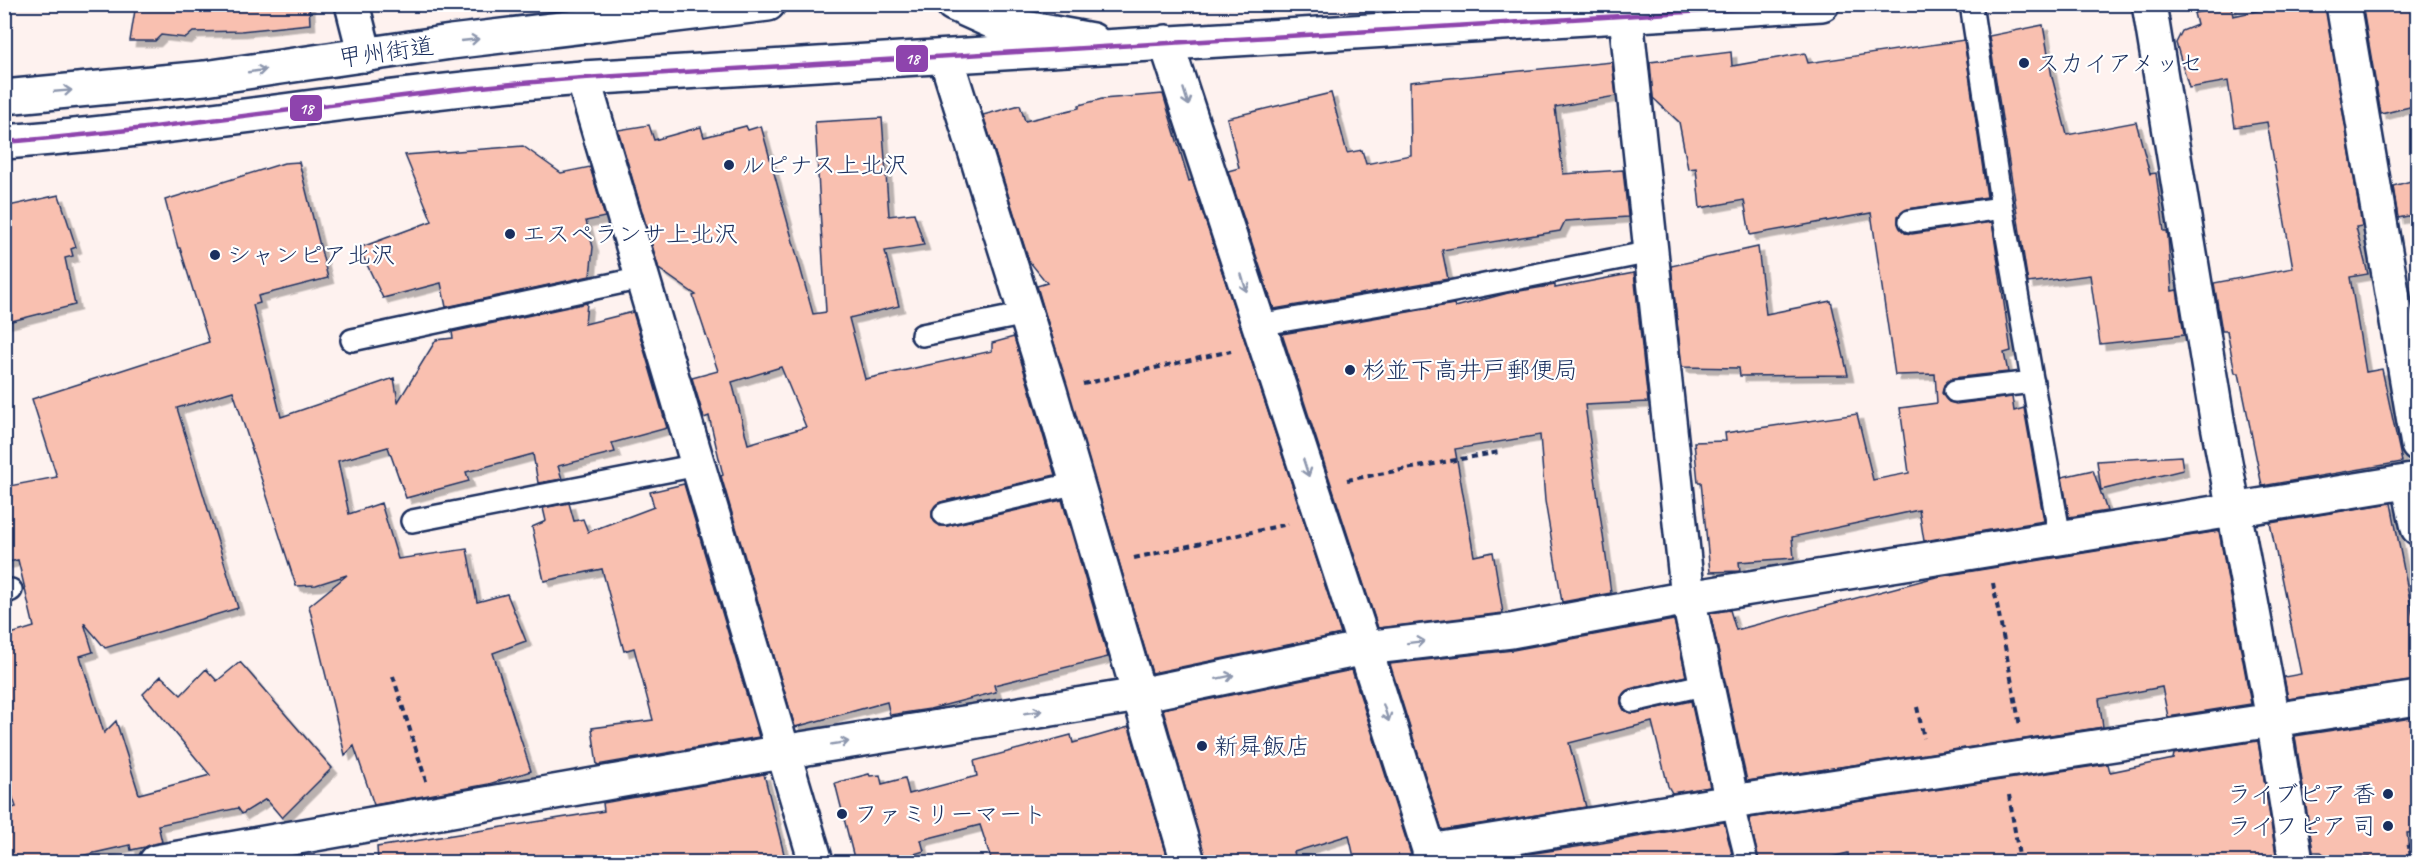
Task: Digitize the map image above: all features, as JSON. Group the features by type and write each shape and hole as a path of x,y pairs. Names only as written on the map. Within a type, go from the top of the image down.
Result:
{"main road":[{"path":"352,4 364,56"},
{"path":"953,4 993,22 1053,35 1124,44"},
{"name":"甲州街道","path":"4,142 115,134 467,87 583,78 946,58 1124,44 1422,30 1558,12 1626,17 1822,4"},
{"path":"2149,4 2218,425 2236,510 2296,862"},
{"path":"2343,4 2418,445"},
{"name":"甲州街道","path":"4,97 205,78 451,42 752,6"},
{"path":"1626,17 1688,598 1732,802"},
{"path":"1166,42 1365,648 1431,857 1732,802 2418,698"},
{"path":"946,58 1050,392 1188,862"},
{"path":"583,78 816,862"},
{"path":"156,862 783,752 1139,695 1365,648 1511,631 1688,598 2413,481 2418,528"}],"lane":[{"path":"1971,4 2002,208 2060,538"},
{"path":"1910,221 2002,208"},
{"path":"1261,334 1444,293 1651,252"},
{"path":"352,340 642,278"},
{"path":"922,336 1026,314"},
{"path":"1955,391 2032,382"},
{"path":"412,521 698,465"},
{"path":"944,514 1077,483"},
{"path":"1633,701 1707,684"},
{"path":"1732,802 1747,862"}],"path":[{"path":"1050,392 1261,334"},
{"path":"1312,486 1499,452"},
{"path":"1101,565 1322,517"},
{"path":"1986,550 2014,759 2020,862"},
{"path":"393,676 436,812"},
{"path":"2406,847 2418,845"}],"building":[{"path":"136,4 309,4 310,24 241,31 193,32 186,38 161,35 155,41 130,41"},
{"path":"2288,4 2325,4 2362,226 2356,227 2368,274 2350,277 2366,372 2382,369 2402,462 2262,486 2239,373 2235,373 2227,331 2222,331 2214,283 2293,268 2267,122 2235,127 2228,81 2189,88 2176,43 2182,31 2197,25 2194,13 2231,6 2233,16"},
{"path":"2362,4 2418,4 2418,105 2381,114"},
{"path":"2043,25 2052,77 2067,135 2136,122 2150,174 2156,173 2164,231 2167,231 2168,237 2172,291 2177,290 2184,335 2100,344 2090,275 2028,283 1989,36"},
{"path":"1964,40 1987,197 1908,209 1898,216 1898,223 1905,233 1912,234 1992,222 2011,351 2004,353 2008,372 1953,378 1944,385 1942,393 1949,402 1956,404 2012,397 2014,411 2024,408 2044,521 1924,541 1919,510 1792,537 1794,558 1739,562 1740,571 1710,572 1701,482 1698,482 1694,442 1726,441 1725,433 1857,414 1873,480 1909,473 1900,408 1937,403 1935,374 1895,375 1871,213 1750,235 1744,200 1700,208 1696,168 1688,169 1679,122 1653,98 1650,62 1731,52 1732,66 1805,53 1808,63"},
{"path":"1612,62 1616,96 1555,107 1563,174 1623,170 1628,217 1565,221 1560,231 1442,250 1448,279 1274,309 1228,171 1239,168 1227,118 1331,93 1347,153 1362,150 1366,164 1411,155 1410,82"},
{"path":"1163,94 1189,181 1192,180 1341,634 1152,673 1037,286 1047,283 1029,261 983,115 1020,105 1025,121 1079,108 1079,105 1102,99"},
{"path":"882,118 889,216 914,213 924,245 885,251 899,306 849,318 865,379 992,351 992,343 1014,337 1055,475 941,502 932,510 932,517 940,526 947,526 1062,500 1108,657 994,685 996,692 930,709 890,715 887,702 795,727 721,476 723,475 709,416 704,418 692,378 718,371 693,296 696,295 659,269 618,130 649,125 654,140 701,127 704,137 746,126 748,130 761,126 813,314 826,312 815,122","holes":["781,367 806,427 748,444 732,382"]},
{"name":"エスペランサ上北沢","path":"523,146 561,173 590,167 605,217 586,221 593,247 590,276 446,307 441,283 383,298 359,248 432,221 405,155"},
{"path":"299,162 328,278 258,296 260,303 253,305 281,417 394,378 398,402 436,340 453,338 452,332 587,303 585,324 633,312 667,428 612,443 615,452 558,466 562,479 538,483 533,454 466,472 469,481 406,498 388,447 338,461 349,514 381,503 398,559 467,549 477,602 507,594 526,641 493,653 531,771 489,784 374,805 354,746 345,755 309,606 347,575 316,585 296,586 233,391 177,408 238,608 105,648 84,623 93,652 80,656 104,733 116,721 139,794 210,775 143,694 161,676 181,695 206,669 217,681 240,662 332,768 282,818 266,799 242,814 238,808 158,825 162,842 145,847 131,850 130,845 54,862 11,862 4,841 4,810 16,807 4,772 4,636 34,627 18,560 4,563 4,487 57,477 32,399 209,342 165,200 284,163"},
{"path":"2418,179 2418,214 2398,218 2393,186"},
{"path":"59,195 76,247 71,249 73,256 65,258 75,305 4,323 4,207"},
{"path":"1758,247 1766,314 1831,301 1848,375 1740,376 1739,368 1682,367 1671,266"},
{"path":"1634,273 1648,402 1585,405 1611,593 1562,602 1545,501 1540,435 1455,449 1474,556 1493,552 1503,613 1378,628 1282,334 1454,304 1455,307 1508,293 1555,285 1555,288"},
{"path":"2181,456 2183,470 2101,490 2097,461"},
{"path":"2093,470 2107,511 2069,517 2062,477"},
{"path":"684,484 759,737 597,765 592,728 653,720 634,648 624,651 602,569 544,581 532,527 546,521 543,508 569,503 574,521 583,519 588,532 654,507 650,492"},
{"path":"2391,503 2418,642 2418,680 2288,699 2284,677 2301,674 2270,523"},
{"path":"2219,531 2251,704 2168,717 2162,687 2099,699 2103,727 1747,781 1710,613 1730,610 1736,630 1936,577"},
{"path":"1674,620 1686,676 1630,689 1621,697 1621,703 1624,710 1635,713 1691,701 1710,787 1672,793 1668,786 1652,722 1569,743 1586,807 1442,830 1390,664 1513,650"},
{"path":"1352,670 1413,861 1355,862 1349,835 1294,852 1297,862 1206,862 1163,709"},
{"path":"2418,717 2418,832 2407,833 2410,862 2370,862 2370,857 2329,858 2321,852 2313,852 2295,736"},
{"path":"1129,727 1169,862 992,862 980,825 921,840 924,851 889,862 855,862 835,783 869,774 870,776 880,775 882,784 905,778 909,794 977,776 974,761 1071,735 1073,743"},
{"path":"2258,741 2276,855 2272,855 2274,862 1849,862 1848,853 1812,862 1759,862 1749,818 2108,764 2110,772 2173,759 2174,754"},
{"path":"764,774 786,862 378,862 377,847 604,811 603,803"},
{"path":"1724,822 1734,862 1475,862 1596,844"}],"transit line":[{"name":"18","path":"4,142 77,136 438,92 583,78 1822,4"}],"place":[{"name":"スカイアメッセ","path":"2024,63"},
{"name":"ルピナス上北沢","path":"729,165"},
{"name":"エスペランサ上北沢","path":"510,234"},
{"name":"シャンピア北沢","path":"215,255"},
{"name":"杉並下高井戸郵便局","path":"1350,370"},
{"name":"新曻飯店","path":"1202,746"},
{"name":"ライブピア 香","path":"2388,794"},
{"name":"ファミリーマート","path":"842,814"},
{"name":"ライフピア 司","path":"2388,826"}]}
